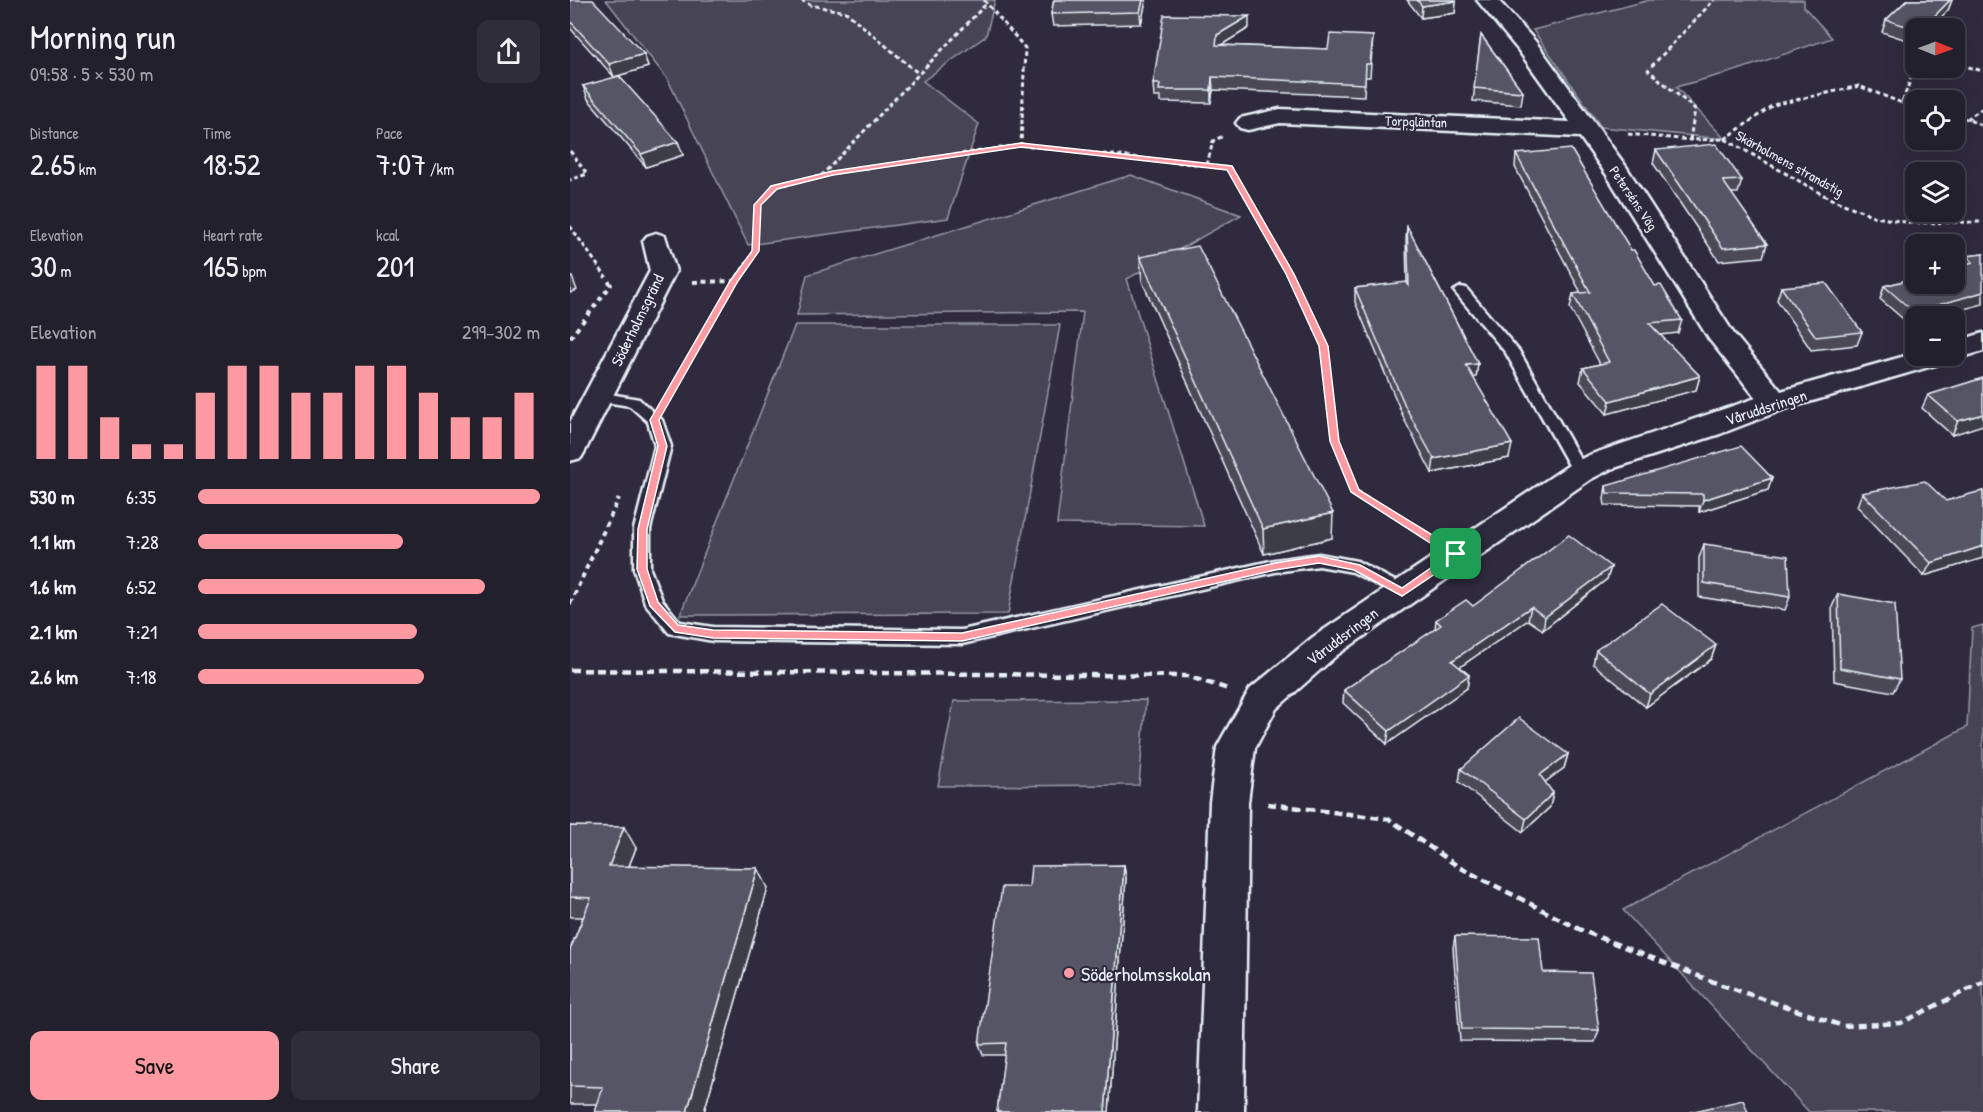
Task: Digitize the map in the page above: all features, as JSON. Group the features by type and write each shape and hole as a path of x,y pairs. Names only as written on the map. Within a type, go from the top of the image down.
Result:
{"street":[{"name":"Peterséns Väg","path":"1487,0 1527,45 1585,130 1618,173 1724,339 1775,402"},
{"name":"Torpgläntan","path":"1248,123 1280,116 1585,130"},
{"name":"Söderholmsgränd","path":"570,452 584,396 663,271 656,241"},
{"path":"1965,348 1983,342"},
{"name":"Våruddsringen","path":"1221,1112 1229,802 1236,747 1263,699 1325,646 1456,554 1580,472 1600,462 1709,427 1775,402 1905,365"}],"lane":[{"path":"1461,291 1512,351 1580,472"},
{"path":"584,396 634,402 655,420 663,446 642,529 642,569 654,603 675,628 713,634 962,637 1275,566 1319,560 1357,567 1402,592"}],"path":[{"path":"801,0 810,5 846,12 919,74"},
{"path":"1689,140 1695,109 1648,70 1714,0"},
{"path":"821,176 986,1 1025,48 1021,145"},
{"path":"1965,66 1983,71"},
{"path":"1902,103 1911,78"},
{"path":"1725,139 1773,105 1859,86 1905,104"},
{"path":"1967,119 1983,108"},
{"path":"1967,119 1983,126"},
{"name":"Skärholmens strandstig","path":"1585,130 1689,140 1725,139 1828,198 1876,217 1911,223 1983,222"},
{"path":"655,420 734,281 755,251 758,205 774,187 821,176 1021,145 1230,168 1290,274 1324,346 1335,441 1356,492 1456,554"},
{"path":"570,151 587,174 570,180"},
{"path":"570,226 611,285 570,338"},
{"path":"570,604 620,496"},
{"path":"570,670 1187,676 1263,699"},
{"path":"1229,802 1291,806 1389,819 1459,867 1583,931 1719,984 1843,1026 1901,1023 1983,981"}],"shaded area":[{"path":"606,0 995,0 986,36 923,81 979,124 948,218 748,245 668,80"},
{"path":"1650,0 1804,0 1804,7 1832,38 1738,70 1676,87 1725,139 1601,127 1533,30"},
{"path":"1131,175 1241,215 1127,279 1204,526 1057,524 1083,312 797,315 807,275"},
{"path":"795,325 1060,325 1008,614 680,615"},
{"path":"1983,625 1983,1112 1809,1112 1623,910 1967,727 1972,628"},
{"path":"1146,700 1139,785 938,786 954,701"}],"building":[{"path":"570,0 593,0 644,54 609,64 570,21"},
{"path":"1054,0 1143,0 1140,12 1051,14"},
{"path":"1417,0 1455,0 1456,1 1422,6"},
{"path":"1907,0 1950,0 1933,18 1905,18 1905,26 1886,20"},
{"path":"1164,15 1249,16 1217,35 1216,45 1328,49 1330,34 1373,36 1370,64 1366,64 1365,84 1212,77 1211,90 1159,90 1160,84 1153,84"},
{"path":"1481,35 1523,92 1474,88"},
{"path":"619,76 678,142 641,154 583,86"},
{"path":"1716,144 1742,180 1723,181 1767,244 1723,248 1656,150"},
{"path":"1571,149 1631,250 1634,250 1655,286 1661,285 1682,320 1649,323 1700,376 1610,401 1583,368 1609,362 1573,294 1590,292 1516,154"},
{"path":"1407,226 1478,364 1466,365 1512,444 1434,459 1406,408 1355,288 1407,282 1409,287"},
{"path":"1198,246 1333,513 1263,529 1140,257"},
{"path":"1983,254 1983,292 1935,306 1907,306 1884,286 1905,281 1905,294 1965,294 1965,264 1973,262 1967,256"},
{"path":"1826,283 1862,332 1816,337 1781,287"},
{"path":"1983,378 1983,414 1958,421 1928,395"},
{"path":"1741,446 1772,478 1703,500 1703,494 1607,493 1606,486"},
{"path":"1925,481 1946,501 1983,491 1983,546 1931,563 1862,493"},
{"path":"1569,535 1611,567 1545,617 1531,607 1452,661 1469,675 1389,731 1344,690 1441,625 1436,620 1466,600 1473,606"},
{"path":"1704,544 1788,556 1790,597 1704,583"},
{"path":"1838,594 1895,604 1900,679 1840,668"},
{"path":"1662,604 1716,645 1650,694 1596,650"},
{"path":"1519,718 1568,754 1540,775 1553,793 1526,819 1461,769"},
{"path":"570,826 624,827 609,866 758,868 687,1112 595,1112 603,1087 570,1086 570,950 591,898 570,897"},
{"name":"Söderholmsskolan","path":"1124,865 1105,1112 997,1112 1006,1043 979,1044 1002,887 1029,887 1031,866"},
{"path":"1455,936 1539,937 1543,972 1591,973 1599,1030 1462,1029"},
{"path":"1743,1100 1748,1112 1690,1112"}],"place":[{"name":"Söderholmsskolan","path":"1069,973"}],"route":[{"path":"1021,145 1230,168 1257,212 1290,274 1324,346 1335,441 1356,492 1456,554 1402,592 1357,567 1319,560 1275,566 962,637 713,634 675,628 654,603 642,569 642,529 663,446 655,420 734,281 755,251 758,205 774,187 833,173 1021,145"}]}
